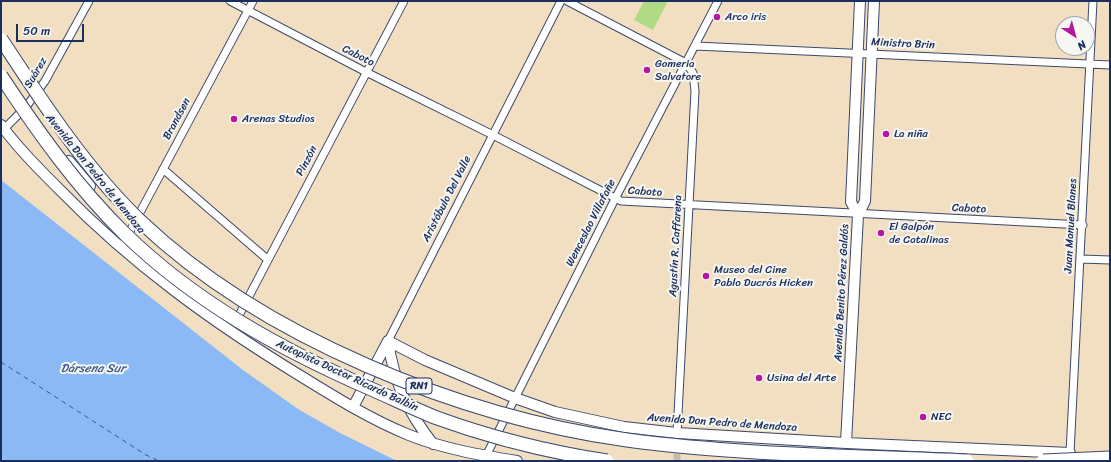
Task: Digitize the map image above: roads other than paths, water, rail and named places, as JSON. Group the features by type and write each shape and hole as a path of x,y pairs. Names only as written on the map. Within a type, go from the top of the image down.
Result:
{"highway":[{"name":"Autopista Doctor Ricardo Balbín","path":"1,39 42,100 87,162 138,219 167,245 228,290 261,311 323,345 367,365 411,383 483,408 565,428 627,440 722,449 967,461"},
{"name":"Autopista Doctor Ricardo Balbín","path":"1,76 48,144 97,205 153,260 184,285 217,307 268,339 312,362 436,418 549,451 607,461"},
{"path":"1043,461 1110,458"}],"main road":[{"name":"Avenida Benito Pérez Galdós","path":"858,215 851,202 856,53 860,1"},
{"name":"Avenida Benito Pérez Galdós","path":"846,444 858,215 865,201 874,1"},
{"name":"Avenida Don Pedro de Mendoza","path":"1,70 26,107 153,267 174,290"},
{"name":"Avenida Don Pedro de Mendoza","path":"3,127 34,164 121,248 147,271 174,290 199,311 230,332 352,407 386,425 434,444 486,456 517,461"},
{"name":"Avenida Don Pedro de Mendoza","path":"388,341 424,360 515,398 555,412 624,427 677,433 846,444 1070,453"},
{"name":"Aristóbulo Del Valle","path":"352,407 388,341"},
{"path":"388,341 398,386 415,420 434,444"}],"street":[{"name":"Suárez","path":"3,127 26,107 45,81 89,1"},
{"name":"Caboto","path":"230,1 366,72 494,134 615,199 629,202 689,206 1083,225"},
{"name":"Brandsen","path":"121,248 253,1"},
{"name":"Pinzón","path":"230,332 267,259 404,1"},
{"name":"Aristóbulo Del Valle","path":"388,341 561,1"},
{"path":"567,1 686,63"},
{"name":"Wenceslao Villafañe","path":"486,456 615,199 718,1"},
{"name":"Juan Manuel Blanes","path":"1070,453 1083,225 1093,1"},
{"name":"Ministro Brin","path":"695,46 1110,65"},
{"name":"Agustín R. Caffarena","path":"677,433 695,91 693,73 686,63"},
{"path":"163,169 267,259"},
{"path":"1081,259 1110,260"}],"water":[{"name":"Dársena Sur","path":"1,180 243,370 298,409 340,433 397,461 1,461"}],"tunnel":[{"path":"677,433 677,461"}],"place":[{"name":"Arco iris","path":"717,17"},
{"name":"Gomeria Salvatore","path":"647,70"},
{"name":"Arenas Studios","path":"234,119"},
{"name":"La niña","path":"886,134"},
{"name":"El Galpón de Catalinas","path":"881,233"},
{"name":"Museo del Cine Pablo Ducrós Hicken","path":"706,276"},
{"name":"Usina del Arte","path":"759,378"},
{"name":"NEC","path":"923,417"}]}
